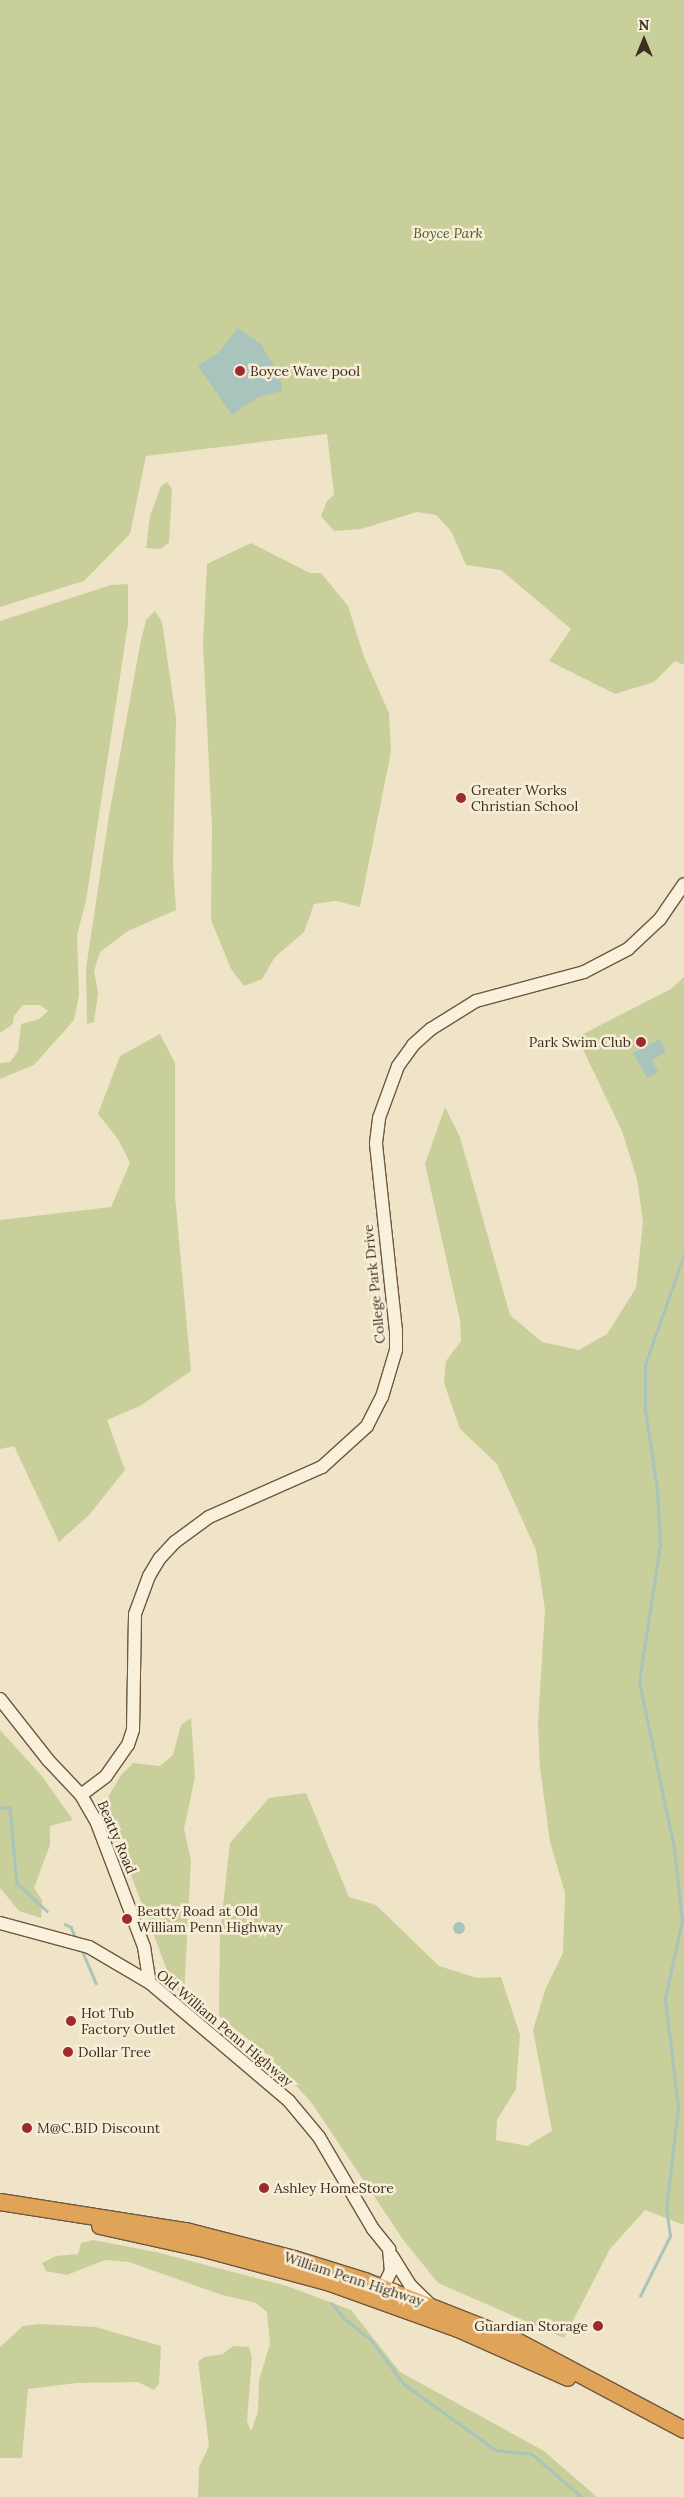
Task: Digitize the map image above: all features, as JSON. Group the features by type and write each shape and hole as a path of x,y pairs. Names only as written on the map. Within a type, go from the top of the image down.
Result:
{"highway":[{"name":"William Penn Highway","path":"0,2202 117,2218 203,2235 294,2259 380,2291 535,2362 684,2441"},
{"name":"William Penn Highway","path":"0,2212 90,2224 208,2250 430,2304 542,2352 684,2430"}],"street":[{"name":"College Park Drive","path":"81,1795 106,1776 128,1745 133,1730 135,1614 148,1576 160,1558 185,1533 209,1517 322,1468 367,1426 382,1397 396,1350 396,1331 376,1143 379,1118 398,1066 412,1045 431,1029 476,1001 584,972 628,949 660,919 684,884"},
{"name":"Beatty Road","path":"0,1699 48,1760 81,1795 108,1850 144,1947 150,1983"},
{"name":"Old William Penn Highway","path":"0,1923 66,1938 89,1947 150,1983 299,2112 318,2137 373,2229 384,2261 380,2291"},
{"name":"Old William Penn Highway","path":"373,2229 383,2238 410,2285 430,2304"},
{"path":"380,2291 392,2266 391,2254"}],"green space":[{"name":"Boyce Park","path":"0,0 684,0 684,665 675,661 654,682 615,694 549,661 571,629 501,570 466,565 451,531 436,515 417,512 361,529 334,531 321,516 327,501 334,495 327,434 146,456 130,534 84,581 0,607"},
{"path":"167,482 172,489 169,543 160,549 146,548 150,516 161,486"},
{"path":"251,543 310,573 321,573 348,606 364,657 389,713 391,752 360,907 336,901 314,904 304,932 275,957 262,979 244,986 231,969 211,920 212,828 203,643 207,564"},
{"path":"128,584 128,624 86,901 77,935 79,995 74,1020 34,1065 0,1079 0,1063 10,1062 18,1051 21,1024 39,1019 48,1011 40,1005 23,1005 14,1016 13,1024 0,1033 0,621 111,585"},
{"path":"155,611 162,622 176,718 173,866 176,910 128,931 100,952 94,971 98,993 94,1022 87,1024 86,969 109,815 140,645 146,620"},
{"path":"684,977 684,2225 645,2210 610,2249 564,2338 438,2283 404,2241 311,2102 268,2055 219,2016 220,1932 230,1843 269,1798 306,1793 349,1897 376,1905 439,1966 477,1978 501,1977 520,2035 516,2089 497,2120 496,2140 527,2146 552,2131 533,2030 545,1990 563,1953 565,1893 550,1842 540,1768 538,1723 545,1610 536,1550 497,1464 460,1429 444,1383 446,1361 461,1341 460,1320 425,1164 445,1107 460,1137 510,1315 542,1342 579,1350 607,1334 636,1288 643,1222 637,1179 622,1131 577,1037 671,989"},
{"path":"160,1034 175,1063 175,1196 191,1371 140,1406 107,1420 125,1470 89,1515 59,1542 14,1446 0,1449 0,1220 111,1207 130,1163 118,1139 98,1114 120,1056"},
{"path":"191,1718 195,1777 184,1829 191,1860 184,1997 173,1986 104,1804 121,1775 133,1763 160,1766 173,1755 181,1725"},
{"path":"0,1730 41,1775 73,1820 50,1826 50,1845 34,1888 42,1900 41,1918 19,1911 0,1888"},
{"path":"93,2240 156,2252 287,2286 351,2310 400,2372 544,2451 597,2497 198,2497 199,2467 209,2446 198,2362 204,2357 223,2354 233,2346 249,2347 252,2358 247,2421 251,2431 258,2412 259,2380 270,2344 267,2312 256,2303 222,2295 129,2262 105,2260 67,2275 46,2271 42,2263 56,2256 78,2254 81,2243"},
{"path":"40,2324 96,2327 161,2346 159,2384 154,2390 138,2382 77,2383 28,2389 22,2458 0,2458 0,2347 23,2326"}],"water":[{"name":"Boyce Wave pool","path":"238,328 261,344 280,376 282,391 258,397 232,415 198,366 218,353"},
{"path":"660,1039 666,1052 652,1060 658,1072 647,1078 633,1053"},
{"path":"457,1922 461,1922 465,1928 461,1934 457,1934 453,1930 453,1926"}],"waterway":[{"path":"640,2296 670,2236 666,2209 678,2107 665,1999 682,1921 674,1848 639,1682 660,1545 657,1490 645,1410 645,1365 684,1254"},
{"path":"0,1807 10,1808 17,1883 47,1911"},
{"path":"65,1924 71,1927 76,1938"},
{"path":"82,1950 96,1983"},
{"path":"332,2303 344,2318 372,2341 404,2384 496,2450 532,2454 582,2497"}],"place":[{"name":"Boyce Wave pool","path":"240,371"},
{"name":"Greater Works Christian School","path":"461,798"},
{"name":"Park Swim Club","path":"641,1042"},
{"name":"Beatty Road at Old William Penn Highway","path":"127,1919"},
{"name":"Hot Tub Factory Outlet","path":"71,2021"},
{"name":"Dollar Tree","path":"68,2052"},
{"name":"M@C.BID Discount","path":"27,2128"},
{"name":"Ashley HomeStore","path":"264,2188"},
{"name":"Guardian Storage","path":"598,2326"}]}
